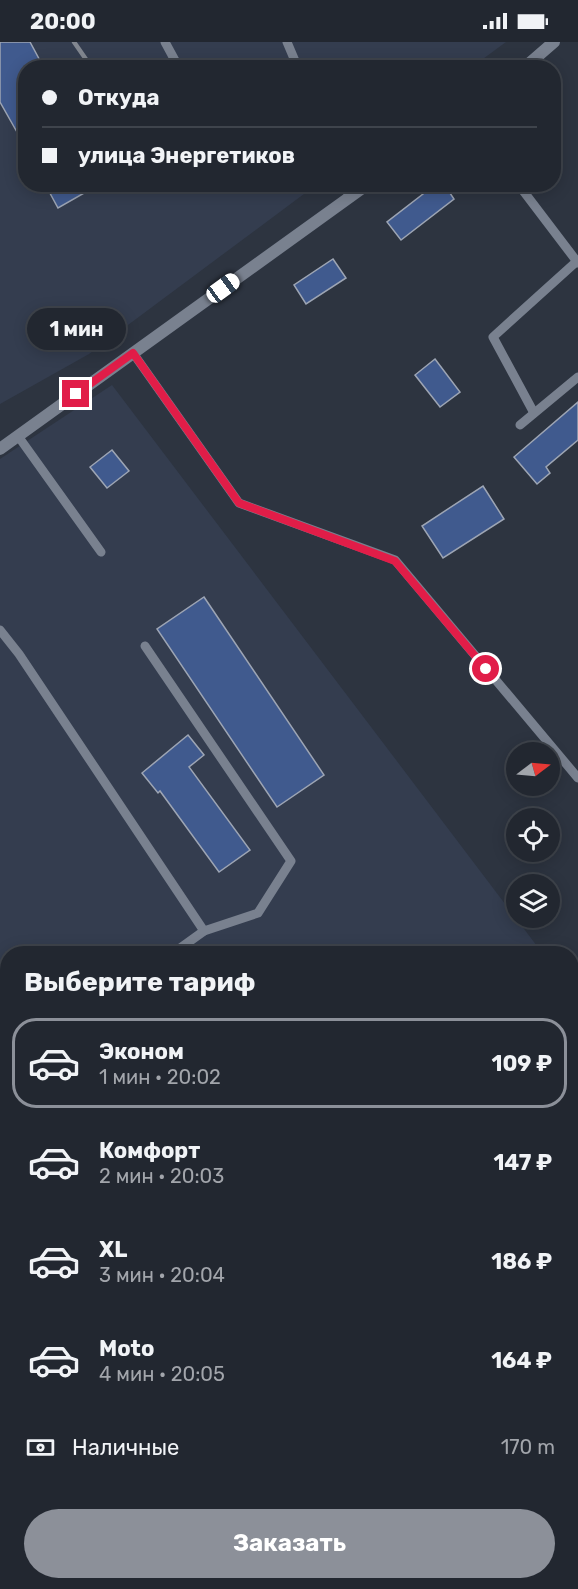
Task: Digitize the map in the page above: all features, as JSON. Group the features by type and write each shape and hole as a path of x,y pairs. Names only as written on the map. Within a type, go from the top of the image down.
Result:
{"street":[{"path":"533,60 554,42"},
{"path":"0,449 358,192"}],"lane":[{"path":"165,42 175,60"},
{"path":"287,42 295,60"},
{"path":"348,192 350,198"},
{"path":"524,192 577,262 493,337 534,413"},
{"path":"133,353 239,503 395,561 578,778"},
{"path":"520,425 578,377"},
{"path":"18,436 101,552"},
{"path":"0,630 19,654 204,931"},
{"path":"145,646 291,861 258,913 204,931 183,946"}],"shaded area":[{"path":"0,42 506,42 482,60 18,60 18,192 307,192 89,354 0,404"},
{"path":"112,385 506,905 506,928 523,928 537,946 0,946 0,459"}],"building":[{"path":"0,42 30,42 40,60 18,60 18,134 0,102"},
{"path":"49,192 86,192 58,208"},
{"path":"426,192 449,192 454,199 401,240 387,222"},
{"path":"333,259 346,278 306,304 294,285"},
{"path":"435,359 460,392 440,407 415,375"},
{"path":"578,402 578,440 546,467 550,473 537,484 514,457"},
{"path":"112,450 129,471 107,488 90,467"},
{"path":"483,486 504,519 443,558 422,526"},
{"path":"204,597 324,775 277,807 157,629"},
{"path":"188,735 204,755 189,767 250,850 219,872 160,791 158,793 142,773"}],"railway":[{"path":"74,42 86,60"}],"route":[{"path":"76,394 133,353 239,503 395,561 486,669"}]}
